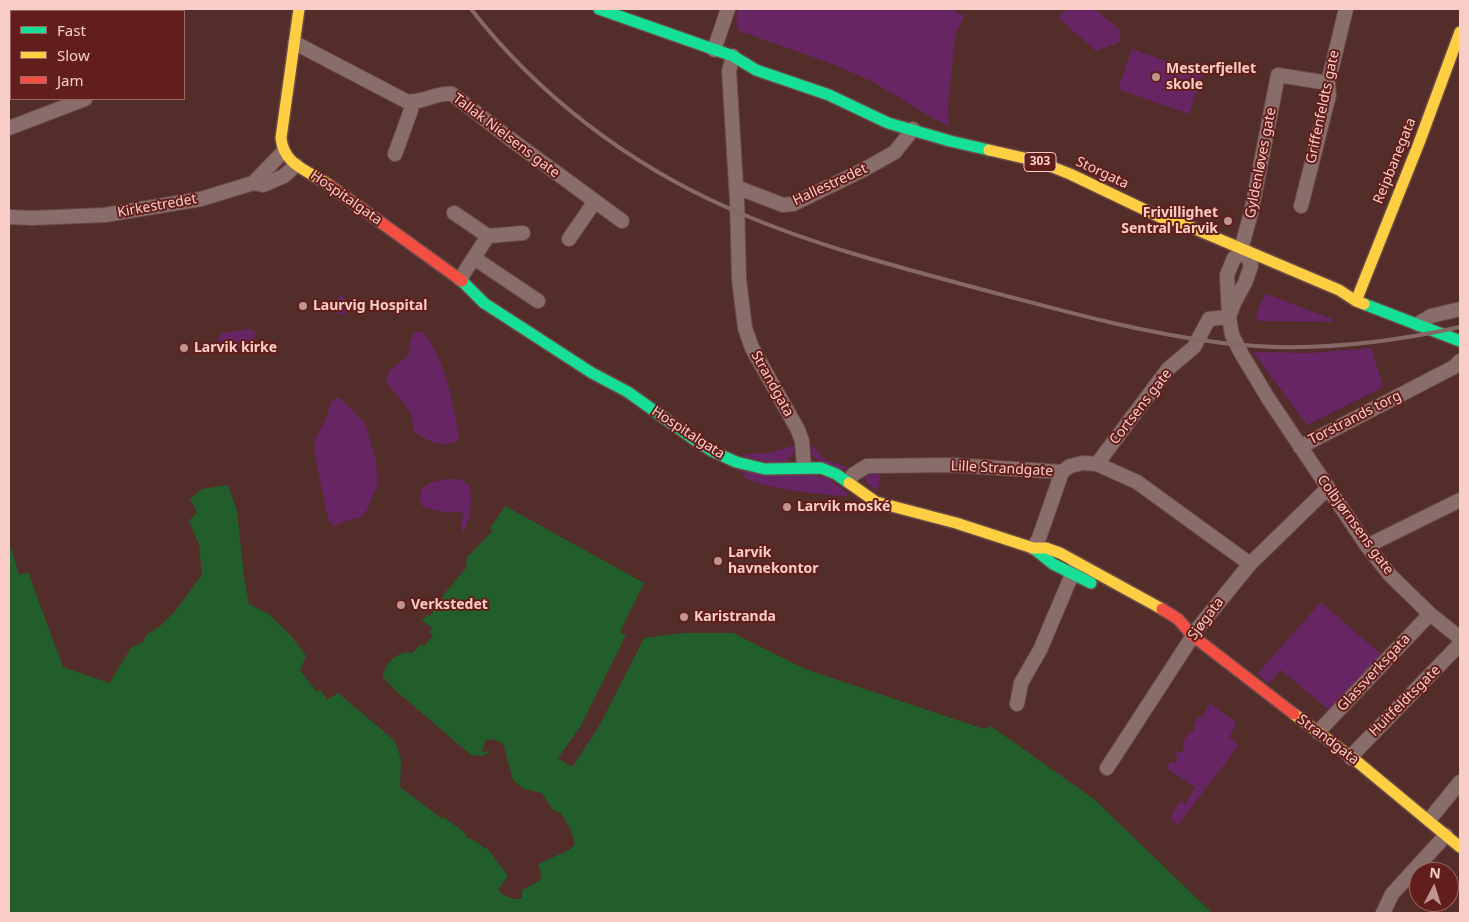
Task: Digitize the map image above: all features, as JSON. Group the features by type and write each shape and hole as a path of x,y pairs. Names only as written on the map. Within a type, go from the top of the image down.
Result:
{"main road":[{"path":"283,152 281,138 300,9"},
{"name":"Storgata","path":"600,9 733,56 756,70 829,95 888,123 950,141 1037,161 1070,174 1160,217 1174,220 1240,253 1340,290 1356,301 1460,341"},
{"name":"Reipbanegata","path":"1356,301 1422,135 1460,32"},
{"name":"Storgata","path":"733,56 749,55 755,57"},
{"name":"Storgata","path":"882,107 913,129"},
{"name":"Hospitalgata","path":"283,152 296,165 314,174 460,279 489,293 597,366 609,380 694,440 731,460 774,470 804,467"},
{"name":"Storgata","path":"1284,278 1337,299 1356,301"},
{"name":"Strandgata","path":"804,467 822,468 848,482 863,496 876,502 956,523 1033,548 1046,548 1060,553 1075,568 1108,592 1173,628 1193,636"},
{"name":"Strandgata","path":"1075,568 1154,604 1178,619 1193,636 1351,758 1460,847"}],"street":[{"path":"714,50 728,9"},
{"name":"Griffenfeldts gate","path":"1300,206 1329,95 1328,83 1346,9"},
{"path":"295,43 406,101 412,102 411,110 395,154"},
{"name":"Strandgata","path":"733,56 729,71 739,279 745,328 752,348 798,430 802,442 804,467"},
{"name":"Gyldenløves gate","path":"1240,253 1251,213 1278,75 1328,83"},
{"name":"Tallak Nielsens gate","path":"412,102 446,93 452,94 622,221"},
{"path":"9,128 82,100"},
{"name":"Hallestredet","path":"736,187 783,205 793,204 863,170 894,152 913,129"},
{"path":"253,183 283,152"},
{"name":"Kirkestredet","path":"9,217 105,215 201,199 253,183 263,185 284,176 296,165"},
{"path":"569,239 594,201"},
{"path":"454,213 488,236 523,233"},
{"path":"460,279 488,236"},
{"path":"1229,317 1234,303 1255,268 1240,253"},
{"name":"Torstrands torg","path":"1240,253 1227,276 1232,335 1268,398 1300,447 1454,367 1460,361"},
{"path":"474,258 538,301"},
{"path":"1418,324 1431,316 1460,309"},
{"name":"Cortsens gate","path":"1097,464 1168,369 1194,347 1210,319 1229,317"},
{"name":"Colbjørnsens gate","path":"1300,447 1367,546 1390,575 1430,614 1460,638"},
{"name":"Lille Strandgate","path":"848,482 854,474 867,466 952,465 1062,472 1070,466 1083,463 1097,464 1137,482 1250,564"},
{"path":"1033,548 1039,538 1062,472"},
{"name":"Sjøgata","path":"1107,768 1193,636 1250,564 1328,489"},
{"path":"1367,546 1460,500"},
{"path":"1017,704 1021,684 1040,650 1075,568"},
{"name":"Glassverksgata","path":"1318,732 1430,614"},
{"name":"Huitfeldtsgate","path":"1351,758 1460,644"},
{"path":"1429,820 1460,782"},
{"path":"1383,913 1392,894 1446,835"}],"shaded area":[{"path":"28,9 81,9 80,10"},
{"path":"739,9 951,9 964,16 955,37 948,106 949,126 875,83 838,66 739,31 736,18"},
{"path":"1066,9 1094,9 1120,30 1120,42 1096,51 1058,18"},
{"path":"1132,49 1203,74 1189,114 1118,89"},
{"path":"341,295 349,306 349,311 343,315 336,313 335,310"},
{"path":"1264,295 1269,295 1333,321 1260,321 1257,319 1256,314"},
{"path":"249,329 255,332 255,337 244,346 228,348 219,344 222,333"},
{"path":"415,332 423,332 437,355 447,381 454,409 459,436 457,441 439,444 413,430 412,417 406,406 386,382 390,370 409,355 410,341"},
{"path":"1371,348 1383,387 1307,425 1253,352 1311,353"},
{"path":"335,398 340,398 365,423 376,460 378,484 367,510 360,518 333,526 328,519 314,451 315,440 328,414 330,403"},
{"path":"796,445 793,454 782,462 767,462 743,456 745,454 768,453"},
{"path":"810,445 825,459 848,468 843,470 817,459 812,455"},
{"path":"741,470 826,477 846,492 848,496 811,493 769,486 748,479"},
{"path":"880,473 878,491 867,483 865,479 866,475"},
{"path":"445,479 459,479 470,485 470,510 468,522 463,533 461,524 462,512 443,512 423,507 419,497 422,488 433,482"},
{"path":"228,485 237,511 244,577 249,604 269,614 292,637 306,656 300,670 317,692 321,690 327,700 338,693 395,741 401,759 400,787 441,818 444,817 465,833 466,837 487,848 508,876 498,890 509,897 515,899 522,898 522,890 539,881 542,876 538,864 569,850 575,844 571,830 564,818 560,813 553,810 542,793 524,789 513,780 503,743 491,739 485,741 482,752 492,751 482,756 471,755 396,691 383,677 387,665 392,659 402,653 413,653 421,644 424,646 433,635 429,632 432,628 422,620 427,615 430,616 444,594 466,568 467,555 493,531 490,528 505,506 644,583 620,632 626,636 580,728 558,758 572,767 599,726 644,638 683,633 733,633 805,669 984,729 991,726 1094,799 1212,913 9,913 9,541 19,575 28,572 63,667 109,683 131,648 143,642 147,634 171,616 202,575 199,544 189,521 197,512 190,499 202,489"},
{"path":"1321,602 1383,656 1330,711 1281,670 1269,684 1257,674"},
{"path":"1210,703 1237,723 1229,737 1239,745 1178,825 1170,818 1180,801 1185,804 1195,787 1166,768 1171,761 1175,763 1178,757 1175,755 1177,751 1181,753 1185,746 1182,743 1189,732 1191,734 1199,716 1202,718"}],"pier":[{"path":"626,635 629,636 582,729 562,757 572,763 597,725 641,638 644,638 599,726 572,767 558,758 580,728"}],"railway":[{"path":"471,9 525,70 586,123 619,147 689,189 726,207 789,232 854,254 1073,313 1133,327 1223,343 1283,347 1342,345 1402,338 1460,327"}],"traffic: fast":[{"path":"599,9 733,56 756,70 829,95 888,123 989,150"},
{"path":"462,281 484,303 592,373 628,392 712,451 736,462 765,469 821,468 836,474 849,483"},
{"path":"1364,304 1460,341"},
{"path":"1033,548 1053,564 1091,583"}],"traffic: slow":[{"path":"299,9 281,138 283,147 292,161 329,185"},
{"path":"1356,301 1419,143 1460,32"},
{"path":"989,150 1037,161 1070,174 1160,217 1174,220 1339,290 1364,304"},
{"path":"849,483 876,502 956,523 1033,548 1046,548 1060,553 1162,609"},
{"path":"1294,714 1360,764 1460,847"}],"traffic: jam":[{"path":"329,185 462,281"},
{"path":"1162,609 1178,619 1193,636 1294,714"}],"place":[{"name":"Mesterfjellet skole","path":"1156,77"},
{"name":"Frivillighet Sentral Larvik","path":"1228,221"},
{"name":"Laurvig Hospital","path":"303,306"},
{"name":"Larvik kirke","path":"184,348"},
{"name":"Larvik moské","path":"787,507"},
{"name":"Larvik havnekontor","path":"718,561"},
{"name":"Verkstedet","path":"401,605"},
{"name":"Karistranda","path":"684,617"}]}
